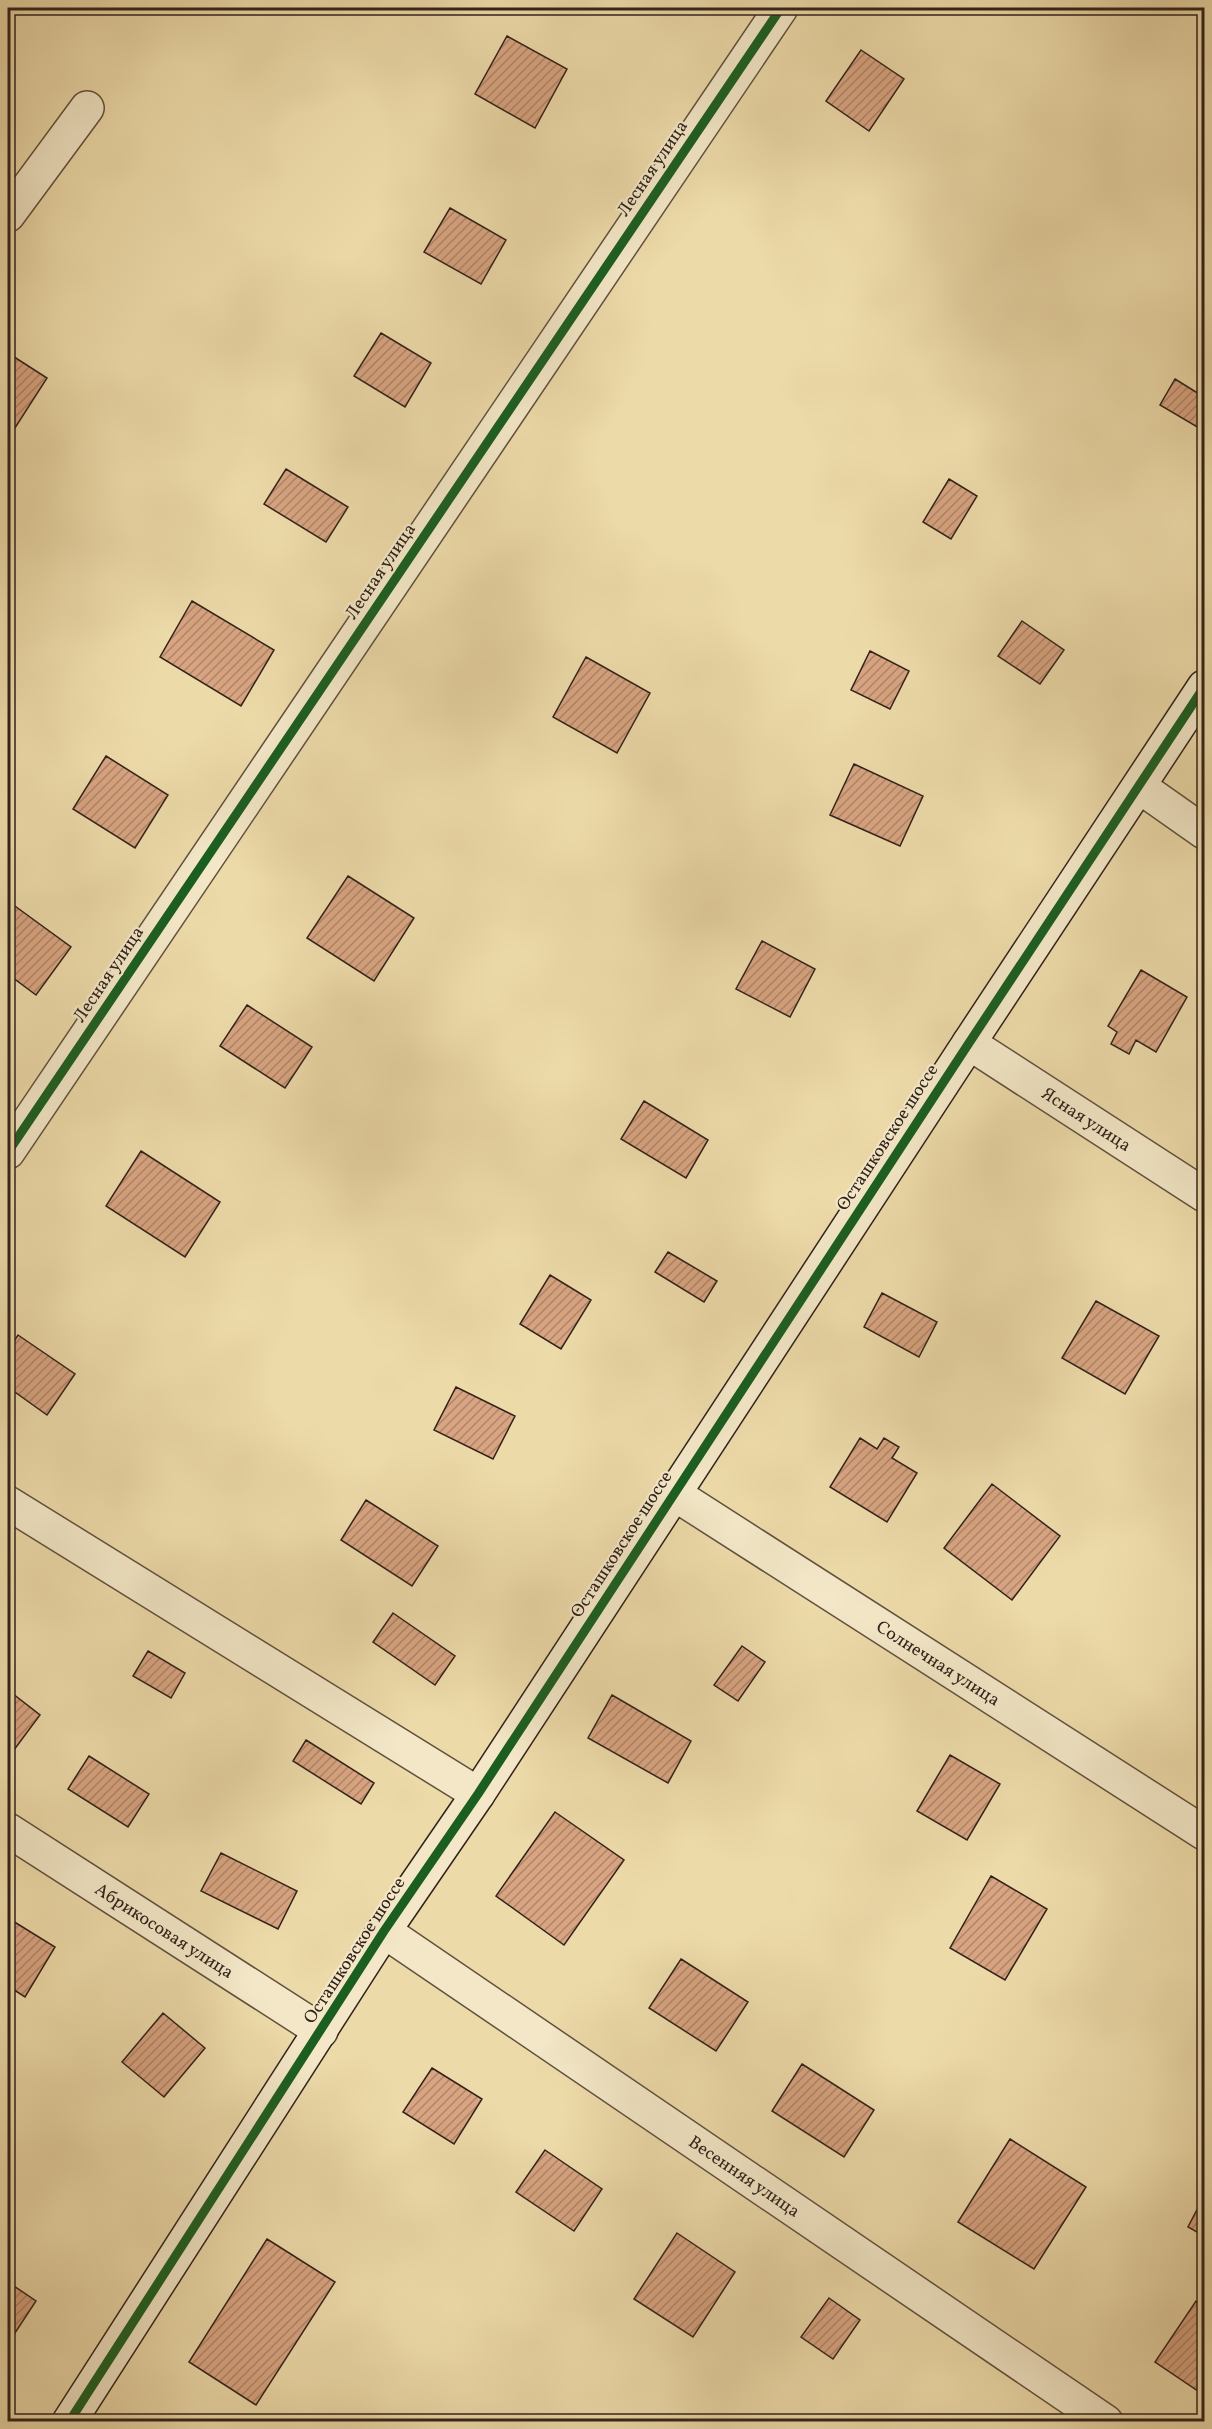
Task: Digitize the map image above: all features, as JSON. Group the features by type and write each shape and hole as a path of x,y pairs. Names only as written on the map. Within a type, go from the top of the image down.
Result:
{"street":[{"name":"Лесная улица","path":"8,1152 781,8"},
{"path":"8,215 87,108"},
{"name":"Осташковское шоссе","path":"80,2418 384,1931 478,1794 673,1493 1204,687"},
{"path":"1140,787 1204,832"},
{"name":"Ясная улица","path":"969,1043 1204,1195"},
{"name":"Солнечная улица","path":"673,1493 1204,1833"},
{"path":"8,1503 478,1794"},
{"name":"Абрикосовая улица","path":"8,1830 321,2031"},
{"name":"Весенняя улица","path":"384,1931 1106,2421"}],"building":[{"path":"507,36 567,69 535,128 475,94"},
{"path":"861,50 904,79 869,131 826,101"},
{"path":"450,208 506,240 481,284 424,252"},
{"path":"381,333 431,363 405,407 354,376"},
{"path":"8,353 47,378 15,428 8,423"},
{"path":"1175,379 1204,397 1204,431 1160,405"},
{"path":"286,469 348,507 326,542 264,504"},
{"path":"949,479 977,496 951,539 923,522"},
{"path":"192,601 274,650 241,706 160,657"},
{"path":"1022,621 1064,650 1040,684 998,656"},
{"path":"870,651 909,671 890,709 851,690"},
{"path":"586,657 650,693 617,753 553,717"},
{"path":"106,756 168,795 135,848 73,809"},
{"path":"854,764 923,796 900,846 830,815"},
{"path":"348,876 414,918 374,981 307,938"},
{"path":"8,901 71,947 36,995 8,974"},
{"path":"762,941 815,969 790,1017 736,989"},
{"path":"1141,970 1187,997 1156,1052 1136,1040 1129,1054 1111,1044 1117,1032 1108,1026"},
{"path":"247,1005 312,1047 285,1088 220,1046"},
{"path":"1204,1100 1204,1114 1198,1110"},
{"path":"644,1101 708,1140 686,1178 621,1139"},
{"path":"141,1151 220,1202 185,1257 106,1206"},
{"path":"668,1252 717,1281 704,1302 655,1272"},
{"path":"550,1275 591,1300 561,1349 520,1324"},
{"path":"882,1293 937,1322 919,1357 864,1327"},
{"path":"1096,1301 1159,1336 1125,1394 1062,1358"},
{"path":"18,1335 75,1374 47,1415 8,1387 8,1350"},
{"path":"456,1387 515,1416 493,1459 434,1430"},
{"path":"860,1438 877,1449 884,1438 899,1447 892,1458 917,1473 887,1522 830,1487"},
{"path":"992,1484 1060,1536 1012,1600 944,1548"},
{"path":"366,1500 438,1546 412,1586 341,1540"},
{"path":"393,1613 455,1656 435,1685 373,1642"},
{"path":"742,1646 765,1662 738,1701 714,1685"},
{"path":"148,1651 185,1673 171,1698 133,1676"},
{"path":"8,1690 40,1715 8,1758"},
{"path":"612,1695 691,1741 668,1783 588,1738"},
{"path":"306,1740 374,1783 361,1804 293,1761"},
{"path":"950,1755 1000,1784 967,1840 917,1811"},
{"path":"89,1756 149,1794 128,1827 68,1789"},
{"path":"555,1812 624,1860 564,1945 496,1896"},
{"path":"221,1853 297,1891 278,1929 201,1891"},
{"path":"991,1876 1047,1909 1005,1980 950,1948"},
{"path":"8,1918 55,1947 25,1997 8,1986"},
{"path":"681,1959 748,2002 716,2051 649,2008"},
{"path":"163,2013 205,2048 164,2097 122,2062"},
{"path":"802,2064 874,2110 844,2157 772,2111"},
{"path":"432,2068 482,2099 454,2144 403,2112"},
{"path":"1010,2139 1086,2187 1034,2269 958,2222"},
{"path":"545,2150 602,2189 574,2231 516,2192"},
{"path":"1204,2196 1204,2236 1188,2227"},
{"path":"677,2233 735,2272 693,2337 634,2299"},
{"path":"267,2239 335,2282 256,2405 189,2362"},
{"path":"8,2282 36,2301 15,2333 8,2328"},
{"path":"829,2298 860,2320 833,2359 801,2337"},
{"path":"1196,2301 1204,2307 1204,2395 1155,2362"}],"cycle path":[{"path":"8,1152 781,8"},
{"path":"69,2422 384,1931 478,1794 1204,687"}]}
